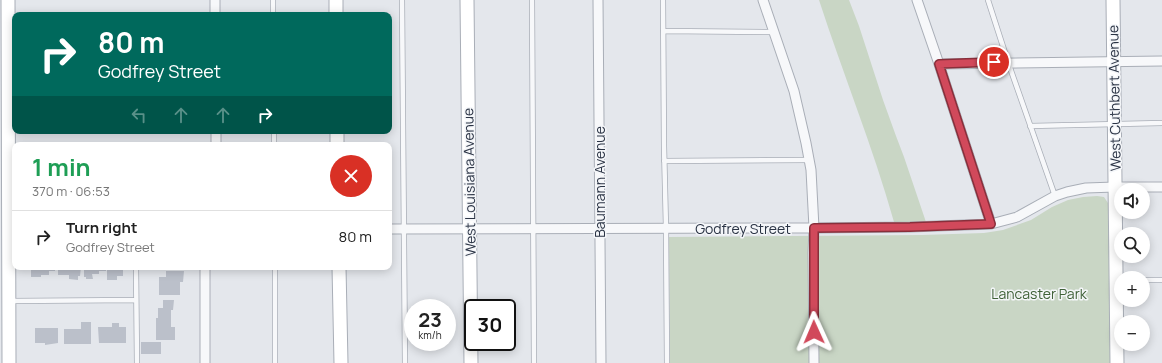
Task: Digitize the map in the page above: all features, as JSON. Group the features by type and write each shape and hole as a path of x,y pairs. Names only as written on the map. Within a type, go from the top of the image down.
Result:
{"street":[{"path":"8,0 12,94 12,234 5,285 9,301 9,363"},
{"path":"215,0 215,12"},
{"path":"336,0 336,12"},
{"name":"West Louisiana Avenue","path":"467,0 471,363"},
{"name":"Baumann Avenue","path":"598,0 601,363"},
{"path":"763,0 794,91 811,170 814,228 814,363"},
{"path":"917,0 991,224"},
{"name":"West Cuthbert Avenue","path":"1113,0 1115,183"},
{"path":"939,64 1162,61"},
{"name":"Godfrey Street","path":"1150,186 1162,186"},
{"name":"Godfrey Street","path":"392,229 814,228 991,224 1017,217 1055,196 1086,188 1114,187"},
{"name":"West Cuthbert Avenue","path":"1116,219 1119,271"},
{"path":"205,270 205,363"},
{"path":"339,270 341,363"},
{"name":"West Cuthbert Avenue","path":"1117,363 1118,307"}],"lane":[{"path":"273,0 273,12"},
{"path":"402,0 405,363"},
{"path":"532,0 534,363"},
{"path":"663,0 667,363"},
{"path":"988,0 1055,196"},
{"path":"664,31 774,32"},
{"path":"1030,126 1162,123"},
{"path":"664,161 809,160"},
{"path":"136,270 137,363"},
{"path":"275,270 275,363"},
{"path":"1150,280 1162,280"},
{"path":"9,301 136,300"}],"green space":[{"path":"819,0 849,0 927,225 895,227 877,166"},
{"name":"Lancaster Park","path":"1097,196 1104,197 1109,208 1110,363 670,363 669,237 922,235 984,233 1003,230 1031,220 1052,207 1068,200"}],"building":[{"path":"31,270 55,270 49,271 49,275 31,277"},
{"path":"58,270 81,270 78,280 69,279 69,275 58,275"},
{"path":"84,270 106,270 99,271 99,274 92,274 93,279 86,279 86,277 84,277"},
{"path":"107,270 123,270 123,276 117,276 117,280 107,280"},
{"path":"166,271 184,271 183,282 180,282 180,295 159,295 159,277 166,277"},
{"path":"163,300 174,300 173,310 171,310 171,327 175,327 175,340 156,340 156,318 158,318 158,308 163,308"},
{"path":"81,322 91,322 91,344 64,344 64,329 81,329"},
{"path":"112,323 119,323 119,327 126,327 126,343 99,343 98,327 112,327"},
{"path":"35,328 58,328 58,343 45,345 45,343 35,343"},
{"path":"141,342 161,342 161,354 141,354"}],"route":[{"path":"814,332 814,228 991,224 939,64 994,62"}]}
